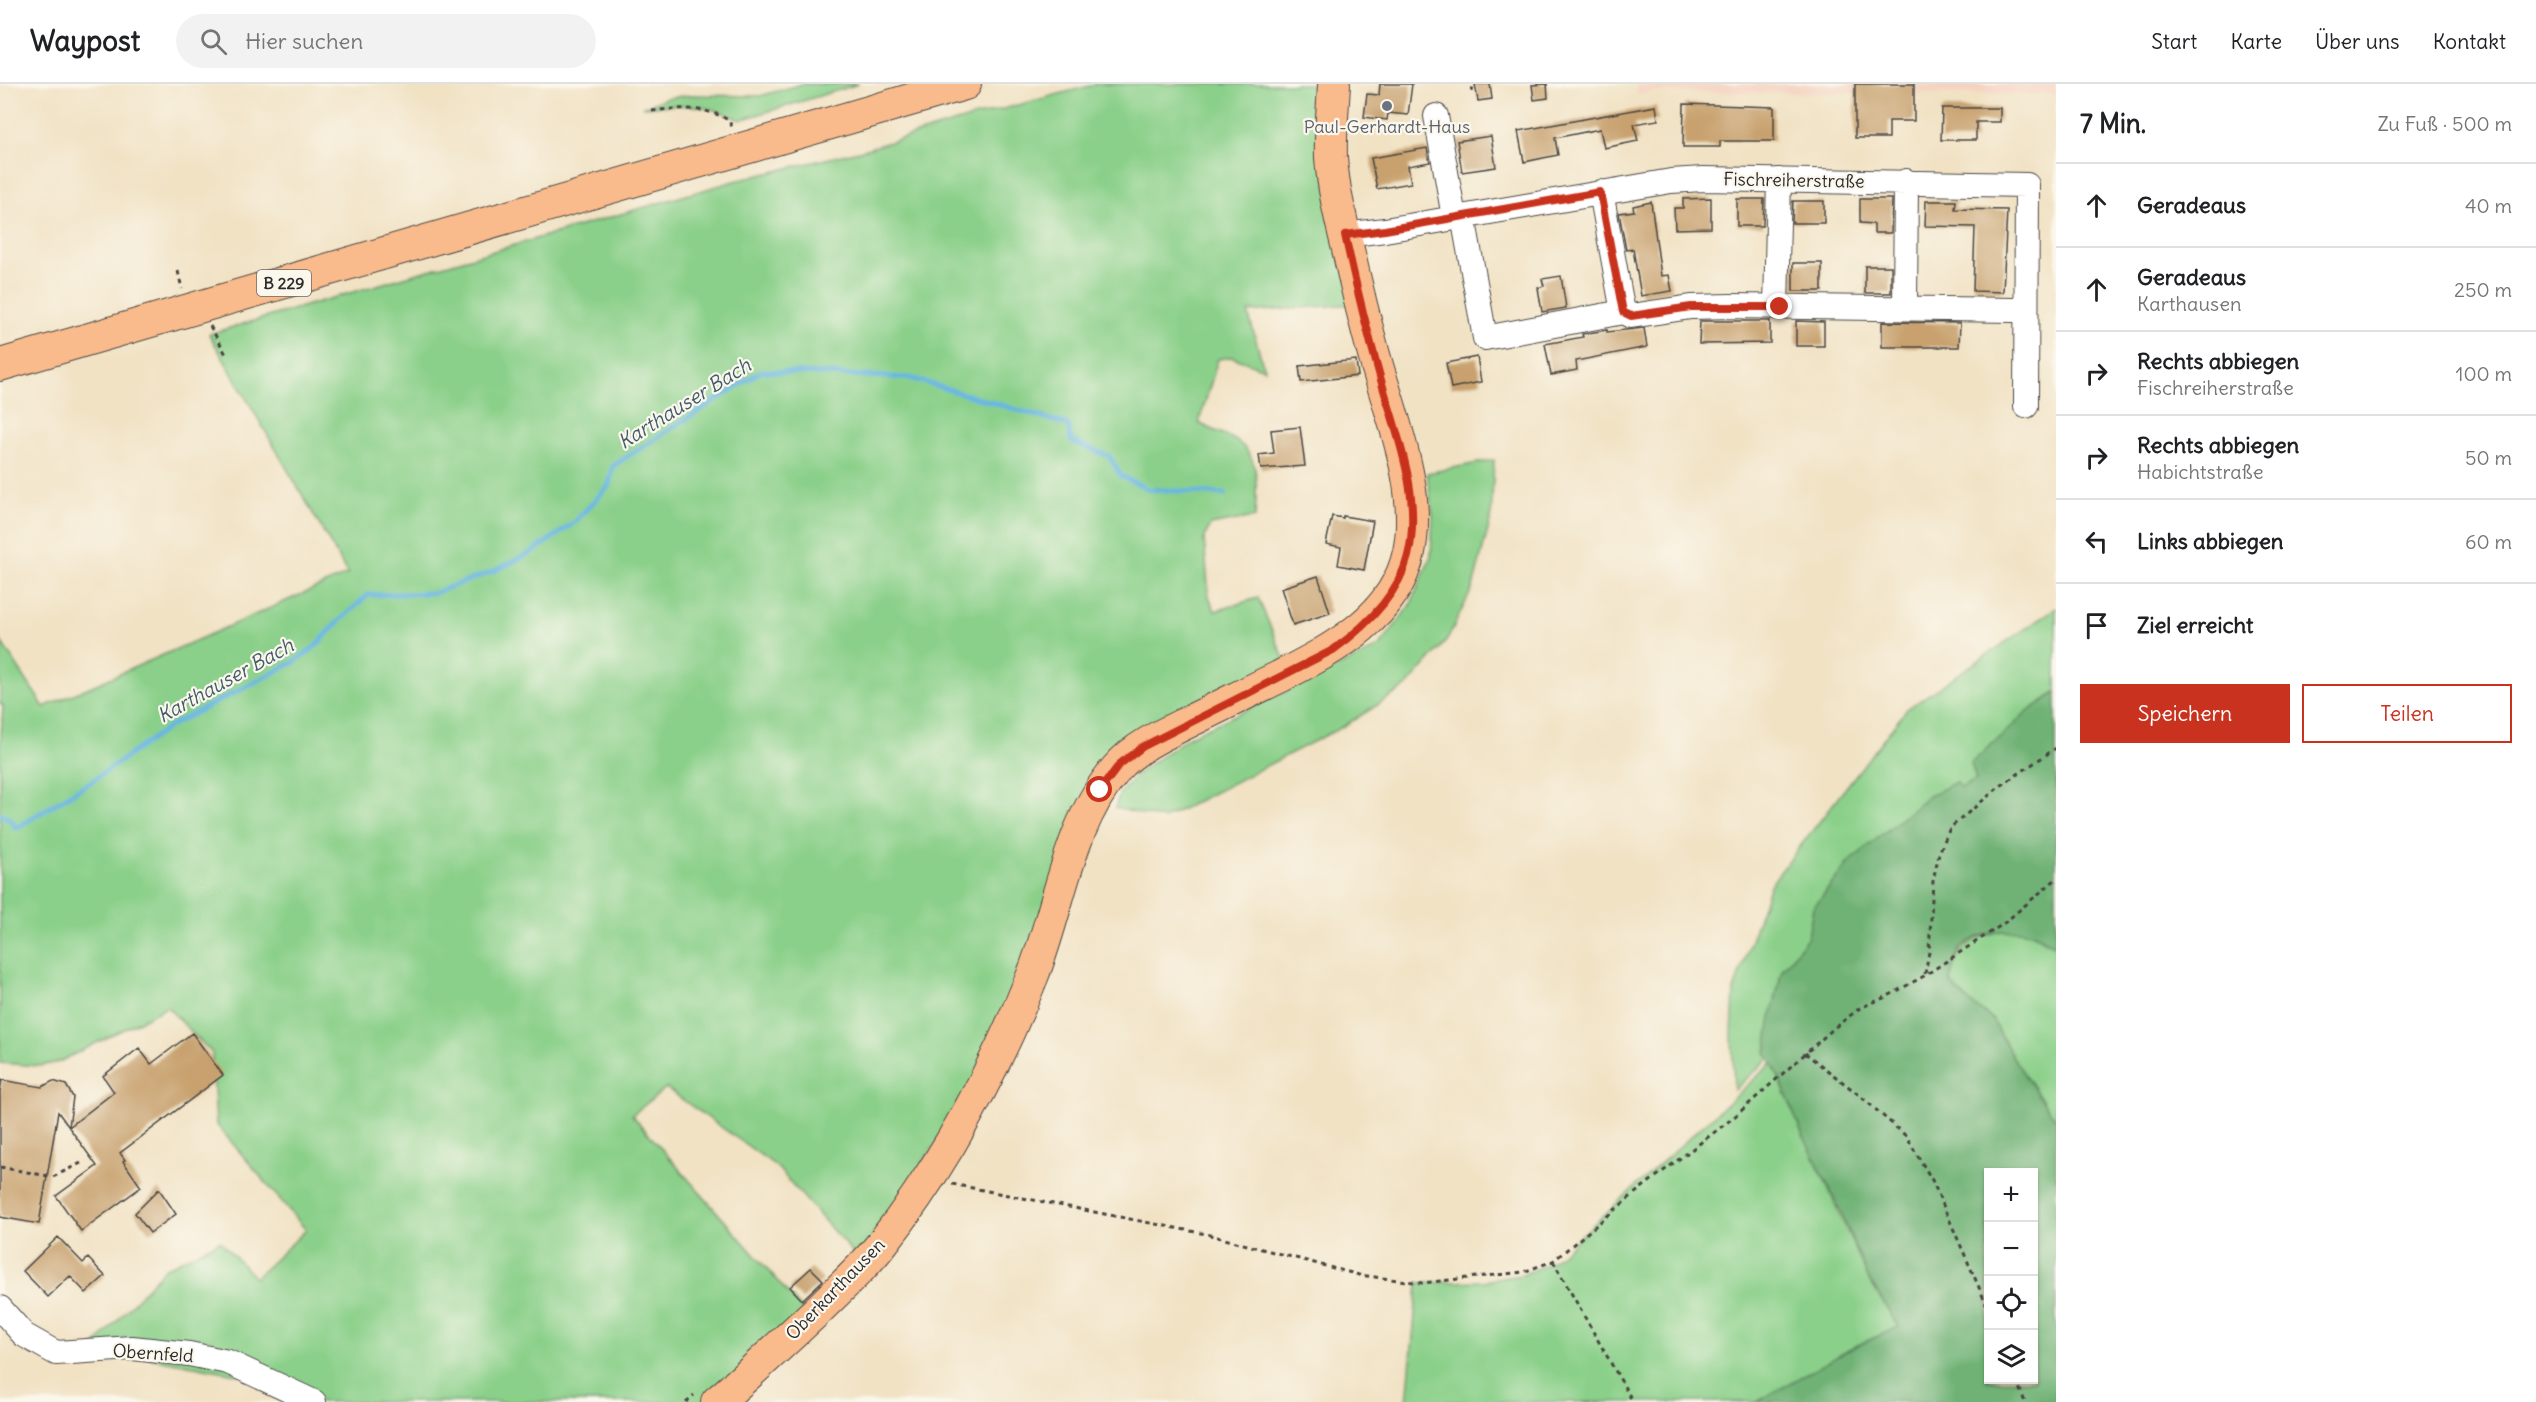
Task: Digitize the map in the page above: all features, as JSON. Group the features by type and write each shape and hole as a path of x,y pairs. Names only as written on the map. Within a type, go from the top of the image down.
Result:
{"main road":[{"name":"B 229","path":"0,365 965,84"},
{"name":"Oberkarthausen","path":"717,1402 846,1282 880,1245 956,1132 995,1061 1033,974 1059,901 1078,834 1100,790 1127,759 1142,747 1333,650 1356,633 1379,609 1396,586 1408,557 1413,519 1409,484 1370,341 1333,182 1331,158 1334,84"}],"street":[{"path":"1436,116 1485,338 1623,312 1631,316 1691,307 2013,309"},
{"name":"Fischreiherstraße","path":"1345,235 1682,180 1906,181 2027,185 2026,406"},
{"path":"1776,307 1779,180"},
{"path":"1905,308 1906,181"},
{"path":"1600,192 1623,312"},
{"name":"Obernfeld","path":"0,1308 24,1335 56,1353 132,1348 189,1354 228,1362 314,1402"}],"path":[{"path":"1472,92 1473,84"},
{"path":"652,111 689,108 725,117"},
{"path":"178,271 182,286"},
{"path":"213,331 227,356"},
{"path":"1924,976 1929,952 1933,881 1939,853 1950,828 1999,787 2056,748"},
{"path":"927,1178 1206,1234 1359,1275 1422,1283 1523,1272 1553,1261 1640,1189 1733,1118 1805,1053 1860,1008 1924,976 2002,924 2056,879"},
{"path":"1805,1053 1858,1094 1906,1136 1932,1180 1984,1297"},
{"path":"0,1167 53,1177 81,1163"},
{"path":"1553,1261 1633,1402"},
{"path":"2018,1384 2025,1402"}],"shaded area":[{"path":"1636,84 2056,84 2056,94 1652,92 1637,95"}],"green space":[{"path":"802,84 859,84 740,120 716,110 693,106 643,107 667,98 691,95 760,96"},
{"path":"1097,84 1315,84 1317,89 1354,304 1248,312 1264,369 1232,357 1218,359 1199,423 1233,439 1246,449 1251,457 1256,476 1255,517 1210,525 1204,539 1209,597 1215,611 1258,598 1285,661 1137,741 991,1057 860,1261 776,1166 666,1088 632,1115 808,1316 718,1402 321,1402 283,1383 93,1347 165,1268 220,1241 255,1278 306,1230 216,1124 212,1053 167,1007 59,1062 40,1066 0,1063 0,750 3,705 0,704 0,640 44,707 348,574 209,334 731,182 863,150 973,117"},
{"path":"1494,460 1491,518 1473,587 1447,640 1406,687 1344,726 1163,819 1115,808 1120,793 1138,773 1190,736 1380,646 1411,604 1431,556 1433,517 1427,473"},
{"path":"2056,608 2056,693 2030,710 1976,780 1961,788 1956,782 1849,862 1813,908 1808,937 1782,970 1766,1052 1769,1058 1734,1090 1732,1035 1734,990 1770,885 1907,709"},
{"path":"2056,693 2056,946 2037,935 2023,931 1986,934 1970,941 1960,949 1954,962 1950,982 1967,1000 1992,1019 2017,1064 2056,1120 2056,1402 1757,1402 1856,1346 1899,1327 1869,1280 1840,1210 1800,1129 1779,1076 1766,1053 1770,1022 1782,970 1808,937 1813,908 1849,862 1927,797 1956,782 1961,788 1976,780 1971,763 2030,710"},
{"path":"2009,929 2032,933 2056,946 2056,1120 2017,1064 1992,1019 1967,1000 1950,982 1956,959 1968,944 1976,939"},
{"path":"1772,1063 1869,1280 1899,1327 1856,1346 1757,1402 1407,1402 1418,1283 1482,1281 1522,1275 1553,1261"}],"building":[{"name":"Paul-Gerhardt-Haus","path":"1380,84 1412,84 1408,115 1388,113 1387,120 1364,117 1367,94 1379,95"},
{"path":"1475,84 1490,84 1492,99 1478,101"},
{"path":"1547,84 1548,98 1534,100 1532,85"},
{"path":"1855,84 1914,84 1914,121 1889,121 1889,138 1855,138"},
{"path":"1684,104 1774,107 1774,141 1720,141 1720,147 1683,147"},
{"path":"1656,106 1658,120 1634,124 1638,141 1604,148 1600,129 1555,138 1558,155 1524,162 1518,131"},
{"path":"1942,108 2000,108 2000,122 1976,122 1976,140 1941,140"},
{"path":"1491,136 1496,167 1462,172 1457,141"},
{"path":"1427,148 1430,162 1408,166 1411,183 1377,189 1371,158"},
{"path":"1711,198 1711,228 1675,229 1674,208 1683,208 1683,199"},
{"path":"1737,199 1764,199 1763,226 1737,226"},
{"path":"1860,199 1892,199 1891,233 1874,233 1874,224 1860,223"},
{"path":"1793,201 1824,201 1824,223 1792,223"},
{"path":"1926,201 1956,201 1955,209 2007,210 2003,292 1973,291 1975,227 1925,226"},
{"path":"1651,202 1661,276 1669,275 1672,291 1641,296 1633,249 1626,250 1619,213 1634,211 1633,206"},
{"path":"1793,263 1822,263 1822,291 1793,291"},
{"path":"1865,266 1891,266 1891,293 1865,293"},
{"path":"1561,276 1566,308 1542,312 1538,288 1544,286 1542,279"},
{"path":"1700,321 1770,321 1770,343 1699,344"},
{"path":"1796,321 1824,322 1824,346 1796,346"},
{"path":"1882,322 1960,323 1959,347 1882,347"},
{"path":"1644,328 1647,347 1576,361 1577,370 1551,375 1545,344 1583,337 1582,334"},
{"path":"1477,357 1481,382 1451,388 1446,363"},
{"path":"1356,360 1358,376 1301,382 1299,366"},
{"path":"1300,427 1305,466 1261,469 1259,455 1274,453 1271,430"},
{"path":"1332,516 1373,521 1364,570 1338,565 1341,547 1326,544"},
{"path":"1318,576 1330,613 1293,625 1281,588"},
{"path":"192,1033 223,1075 120,1153 141,1187 81,1231 56,1196 97,1166 58,1112 39,1224 0,1217 0,1092 2,1080 42,1087 53,1081 66,1085 73,1097 69,1127 114,1092 103,1076 139,1048 151,1064"},
{"path":"159,1189 176,1214 150,1233 135,1213"},
{"path":"58,1237 83,1263 88,1258 105,1276 86,1293 70,1276 48,1297 23,1271"},
{"path":"811,1268 823,1280 802,1300 790,1287"}],"waterway":[{"name":"Karthauser Bach","path":"0,814 10,819 16,828 92,781 172,725 294,662 316,646 368,595 434,593 494,571 534,551 575,522 609,485 613,466 761,371 910,378 1068,425 1071,441 1109,456 1121,476 1148,489 1225,494"}],"place":[{"name":"Paul-Gerhardt-Haus","path":"1387,106"}],"route":[{"path":"1100,790 1120,764 1142,747 1333,650 1356,633 1379,609 1396,586 1408,557 1413,509 1409,484 1370,341 1345,235 1600,192 1623,312 1631,316 1691,307 1780,307"}]}
